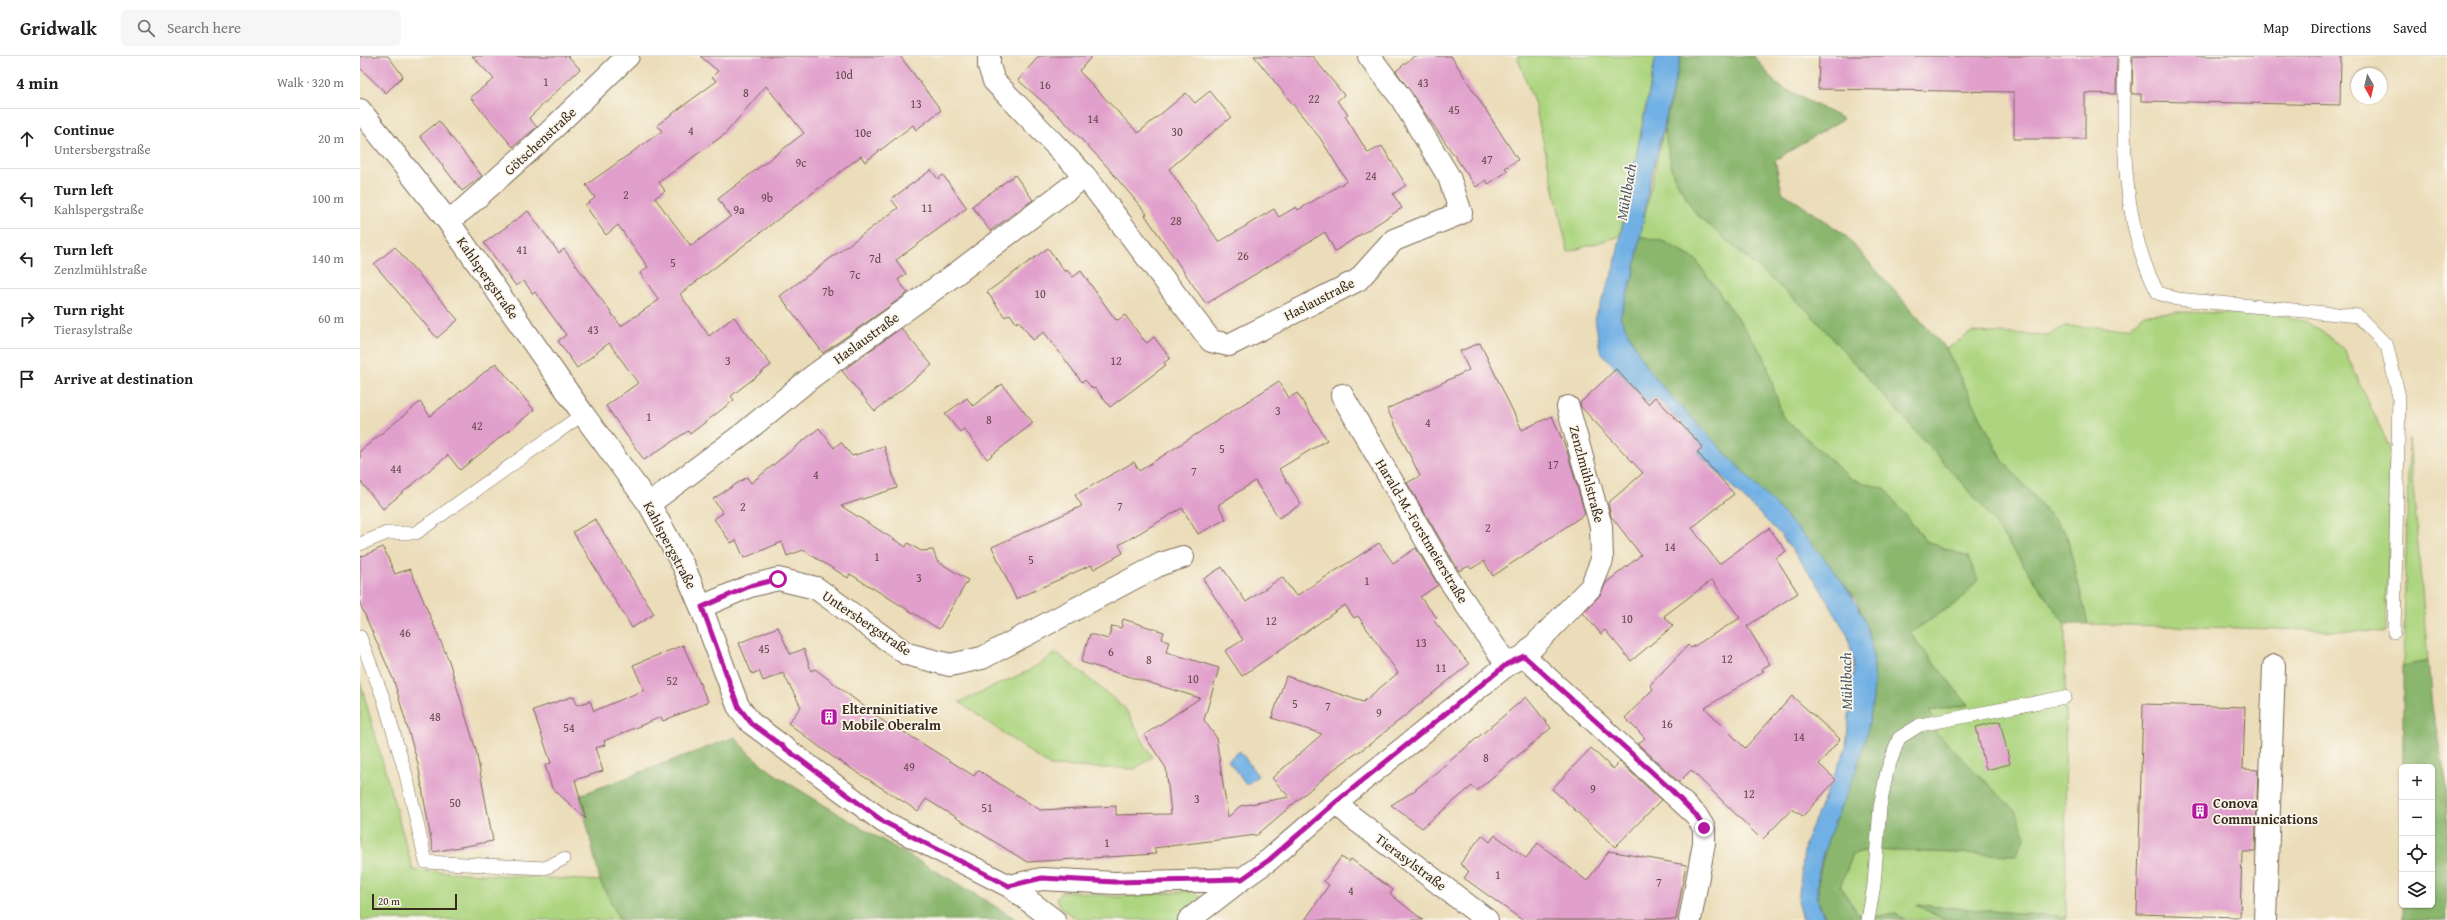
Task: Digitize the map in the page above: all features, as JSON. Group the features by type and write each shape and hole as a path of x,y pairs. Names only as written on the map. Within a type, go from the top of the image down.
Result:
{"street":[{"name":"Götschenstraße","path":"448,221 540,141 628,56"},
{"name":"Haslaustraße","path":"989,56 989,66 994,80 1085,176 1211,341 1229,345 1358,280 1394,240 1461,213 1449,177 1401,98 1369,56"},
{"name":"Kahlspergstraße","path":"360,110 448,221 583,414 649,504 684,567 702,607 738,706 751,723 884,822 1009,886 1054,920"},
{"name":"Haslaustraße","path":"649,504 744,433 814,376 957,273 1085,176"},
{"name":"Harald-M.-Forstmeierstraße","path":"1342,395 1448,578 1516,660"},
{"name":"Zenzlmühlstraße","path":"1189,920 1269,860 1336,802 1516,660 1591,587 1602,560 1601,526 1568,407"},
{"name":"Untersbergstraße","path":"702,607 750,586 778,579 816,588 907,654 950,665 982,658 1161,564 1183,558"},
{"path":"1516,660 1696,815 1704,828 1704,843 1690,920"},
{"path":"2265,920 2274,666"},
{"name":"Tierasylstraße","path":"1336,802 1352,817 1487,920"},
{"path":"1009,886 1042,878 1115,882 1242,879"}],"lane":[{"path":"2125,56 2124,117 2131,216 2148,275 2158,293 2178,299 2358,316 2387,346 2399,396 2394,632"},
{"path":"360,544 387,532 416,533 583,414"},
{"path":"360,637 386,707 406,775 426,862 545,868 563,859"},
{"path":"1868,920 1874,885 1880,807 1887,771 1899,738 1920,725 2065,697"}],"green space":[{"path":"1517,56 1656,56 1620,236 1568,252 1535,105"},
{"path":"1681,56 1754,56 1776,84 1843,119 1775,160 1782,192 1844,234 1946,349 2003,461 2066,533 2088,624 2065,624 1981,504 1807,310 1695,213 1673,175 1664,129"},
{"path":"1664,129 1673,175 1695,213 1807,310 1981,504 2065,624 2066,917 1917,905 1945,920 1905,920 1896,913 1862,919 1840,887 1853,854 1868,850 2016,855 2015,811 1936,732 1930,711 1968,705 1910,633 1959,601 1968,557 1926,541 1885,489 1851,479 1782,416 1764,356 1696,260 1665,242 1640,236"},
{"path":"1640,236 1665,242 1696,260 1764,356 1782,416 1851,479 1885,489 1926,541 1968,557 1978,580 1959,601 1910,633 1968,705 1930,711 1936,732 2015,811 2026,836 2016,855 1868,850 1853,854 1840,887 1862,919 1896,913 1905,920 1826,920 1818,900 1818,878 1829,835 1850,786 1869,634 1857,601 1808,540 1666,391 1645,365 1620,317 1634,273"},
{"path":"2178,312 2275,314 2306,322 2329,336 2345,351 2391,451 2386,632 2088,624 2066,533 2003,461 1946,349 1972,332 2048,335 2065,326 2129,328 2145,314"},
{"path":"2409,439 2428,661 2403,666"},
{"path":"1057,653 1125,708 1152,757 1135,769 1050,766 959,702 1026,672"},
{"path":"2428,661 2432,707 2447,786 2447,920 2403,920 2403,908 2435,908 2435,764 2403,764 2403,666"},
{"path":"360,681 413,870 600,881 620,920 360,920"},
{"path":"735,737 753,757 787,782 1017,920 620,920 600,881 580,795"},
{"path":"1069,891 1117,897 1192,891 1200,896 1200,903 1178,920 1079,920 1065,911 1056,900 1060,893"},
{"path":"1916,905 2066,917 2066,920 1945,920"}],"water":[{"path":"1656,56 1681,56 1650,182 1634,273 1620,317 1645,365 1666,391 1814,546 1841,580 1853,598 1862,616 1869,634 1873,653 1873,692 1867,732 1856,770 1832,828 1822,858 1819,873 1817,887 1818,900 1826,920 1803,920 1798,901 1805,843 1846,747 1854,664 1848,636 1815,580 1780,534 1697,452 1703,446 1656,397 1648,403 1600,351 1595,318 1614,269"},
{"path":"1240,751 1258,776 1246,785 1228,760"}],"building":[{"path":"360,56 388,56 403,76 386,93 360,68"},
{"path":"472,56 568,56 580,69 529,118 537,127 513,147 470,97 494,79"},
{"path":"700,56 900,56 941,110 916,130 913,125 865,162 861,156 680,294 709,336 734,317 771,365 731,396 734,400 690,434 688,431 644,460 606,406 638,383 609,343 577,368 558,341 566,335 535,292 533,294 524,281 516,286 484,243 528,211 559,253 564,249 621,326 659,300 640,273 648,267 618,225 606,235 585,205 595,198 586,185 662,131 657,125 717,81 712,77 718,71","holes":["766,86 804,133 718,199 731,216 691,246 655,198 665,191 659,182 725,134"]},
{"path":"1039,56 1092,56 1079,71 1138,133 1186,93 1195,103 1210,91 1231,117 1169,169 1219,242 1274,209 1279,217 1296,207 1298,210 1347,181 1320,138 1254,56 1312,56 1344,95 1337,101 1348,114 1345,116 1368,153 1382,146 1406,185 1393,194 1402,208 1335,251 1325,232 1206,304 1145,215 1147,214 1103,162 1060,117 1018,80"},
{"path":"1414,56 1451,56 1518,160 1505,168 1508,171 1488,184 1486,180 1476,187 1396,71"},
{"path":"1819,56 2117,56 2116,94 2085,93 2085,139 2014,139 2014,92 1818,89"},
{"path":"2133,56 2341,56 2340,105 2141,101 2141,94 2132,94"},
{"path":"439,121 482,176 462,191 420,136"},
{"path":"931,170 938,179 943,175 967,208 896,260 906,274 898,280 908,293 823,353 780,296 898,208 891,199"},
{"path":"1015,175 1033,200 990,231 972,206"},
{"path":"395,247 458,320 437,338 374,264"},
{"path":"1048,248 1065,272 1067,270 1073,277 1081,271 1115,319 1118,320 1125,315 1147,343 1154,337 1170,358 1164,363 1166,365 1110,407 1095,388 1093,389 1085,380 1082,382 1044,332 1033,340 1019,321 1016,323 1010,314 1005,317 987,292"},
{"path":"901,328 932,365 875,411 842,371"},
{"path":"1480,343 1522,430 1552,416 1567,451 1585,514 1493,576 1484,561 1471,569 1469,566 1459,571 1407,483 1420,476 1387,409 1469,370 1460,351"},
{"path":"496,363 534,410 460,470 448,455 383,509 360,481 360,451 420,402 430,416"},
{"path":"1616,369 1648,404 1655,397 1703,447 1697,452 1734,494 1692,528 1719,564 1769,528 1786,551 1776,558 1798,593 1747,626 1770,664 1761,669 1764,671 1705,708 1745,748 1792,696 1840,739 1819,764 1836,780 1803,816 1792,809 1762,840 1691,770 1679,782 1638,744 1645,738 1625,718 1653,689 1650,685 1688,645 1691,648 1740,618 1712,580 1664,616 1673,626 1631,661 1605,630 1601,634 1583,613 1600,595 1606,583 1641,555 1611,516 1608,503 1643,473 1581,407 1580,403"},
{"path":"1279,381 1289,398 1297,393 1327,440 1279,469 1301,504 1279,518 1255,481 1218,505 1226,519 1198,534 1182,508 1119,545 1123,553 1094,569 1091,565 1016,599 992,547 1082,506 1075,495 1134,462 1139,471"},
{"path":"1002,384 1033,423 987,459 964,429 960,432 945,414 967,398 973,406"},
{"path":"819,428 834,448 841,442 852,456 884,446 897,488 841,506 906,547 908,543 921,551 933,550 937,561 968,580 939,629 850,574 848,578 803,550 787,556 782,542 744,558 736,540 731,543 714,519 723,513 713,499 747,477 751,483"},
{"path":"595,519 654,614 632,628 573,532"},
{"path":"1379,543 1393,563 1416,548 1438,585 1420,597 1437,618 1434,621 1469,664 1370,744 1334,769 1257,835 1154,848 1156,854 1027,862 926,799 918,811 833,757 788,723 801,707 783,673 763,681 759,671 752,674 739,643 778,627 790,654 804,649 811,671 815,669 895,730 896,727 974,776 978,770 1040,810 1116,806 1116,815 1171,814 1166,768 1144,735 1200,698 1081,662 1090,634 1108,639 1112,626 1121,628 1123,619 1164,632 1162,639 1169,641 1166,652 1219,668 1204,720 1216,737 1228,817 1240,806 1289,797 1272,778 1322,734 1272,718 1286,676 1363,702 1398,673 1358,616 1354,618 1345,605 1242,676 1225,651 1243,640 1203,579 1222,567 1246,602 1282,577 1296,596"},
{"path":"383,547 395,574 410,569 449,661 476,750 493,841 433,852 418,764 394,681 360,604 360,557"},
{"path":"683,645 708,702 663,721 661,717 604,741 605,745 595,748 603,771 575,780 586,819 552,788 545,765 551,763 533,710 574,696 577,705 590,701 594,711 644,690 633,665"},
{"path":"1526,697 1551,728 1476,791 1472,786 1422,828 1391,805 1414,791"},
{"name":"Conova Communications","path":"2143,704 2245,707 2243,769 2258,770 2255,852 2242,852 2240,917 2137,914"},
{"path":"2000,721 2010,764 1986,770 1976,727"},
{"path":"1591,748 1613,769 1620,762 1661,800 1615,847 1552,789"},
{"path":"1482,835 1490,842 1495,835 1526,858 1538,843 1587,881 1609,851 1686,865 1676,920 1646,918 1644,920 1522,920 1464,878 1469,871 1460,864"},
{"path":"1341,857 1349,862 1351,859 1393,890 1390,894 1423,920 1305,920 1329,885 1324,881"}],"place":[{"name":"Elterninitiative Mobile Oberalm","path":"829,717"},
{"name":"Conova Communications","path":"2200,811"}],"route":[{"path":"778,579 750,586 702,607 738,706 751,723 884,822 1009,886 1042,878 1115,882 1242,879 1269,860 1336,802 1507,664 1524,656 1581,706 1664,783 1696,815 1704,828"}],"water label":[{"name":"Mühlbach","path":"1626,192"},
{"name":"Mühlbach","path":"1846,681"}]}
